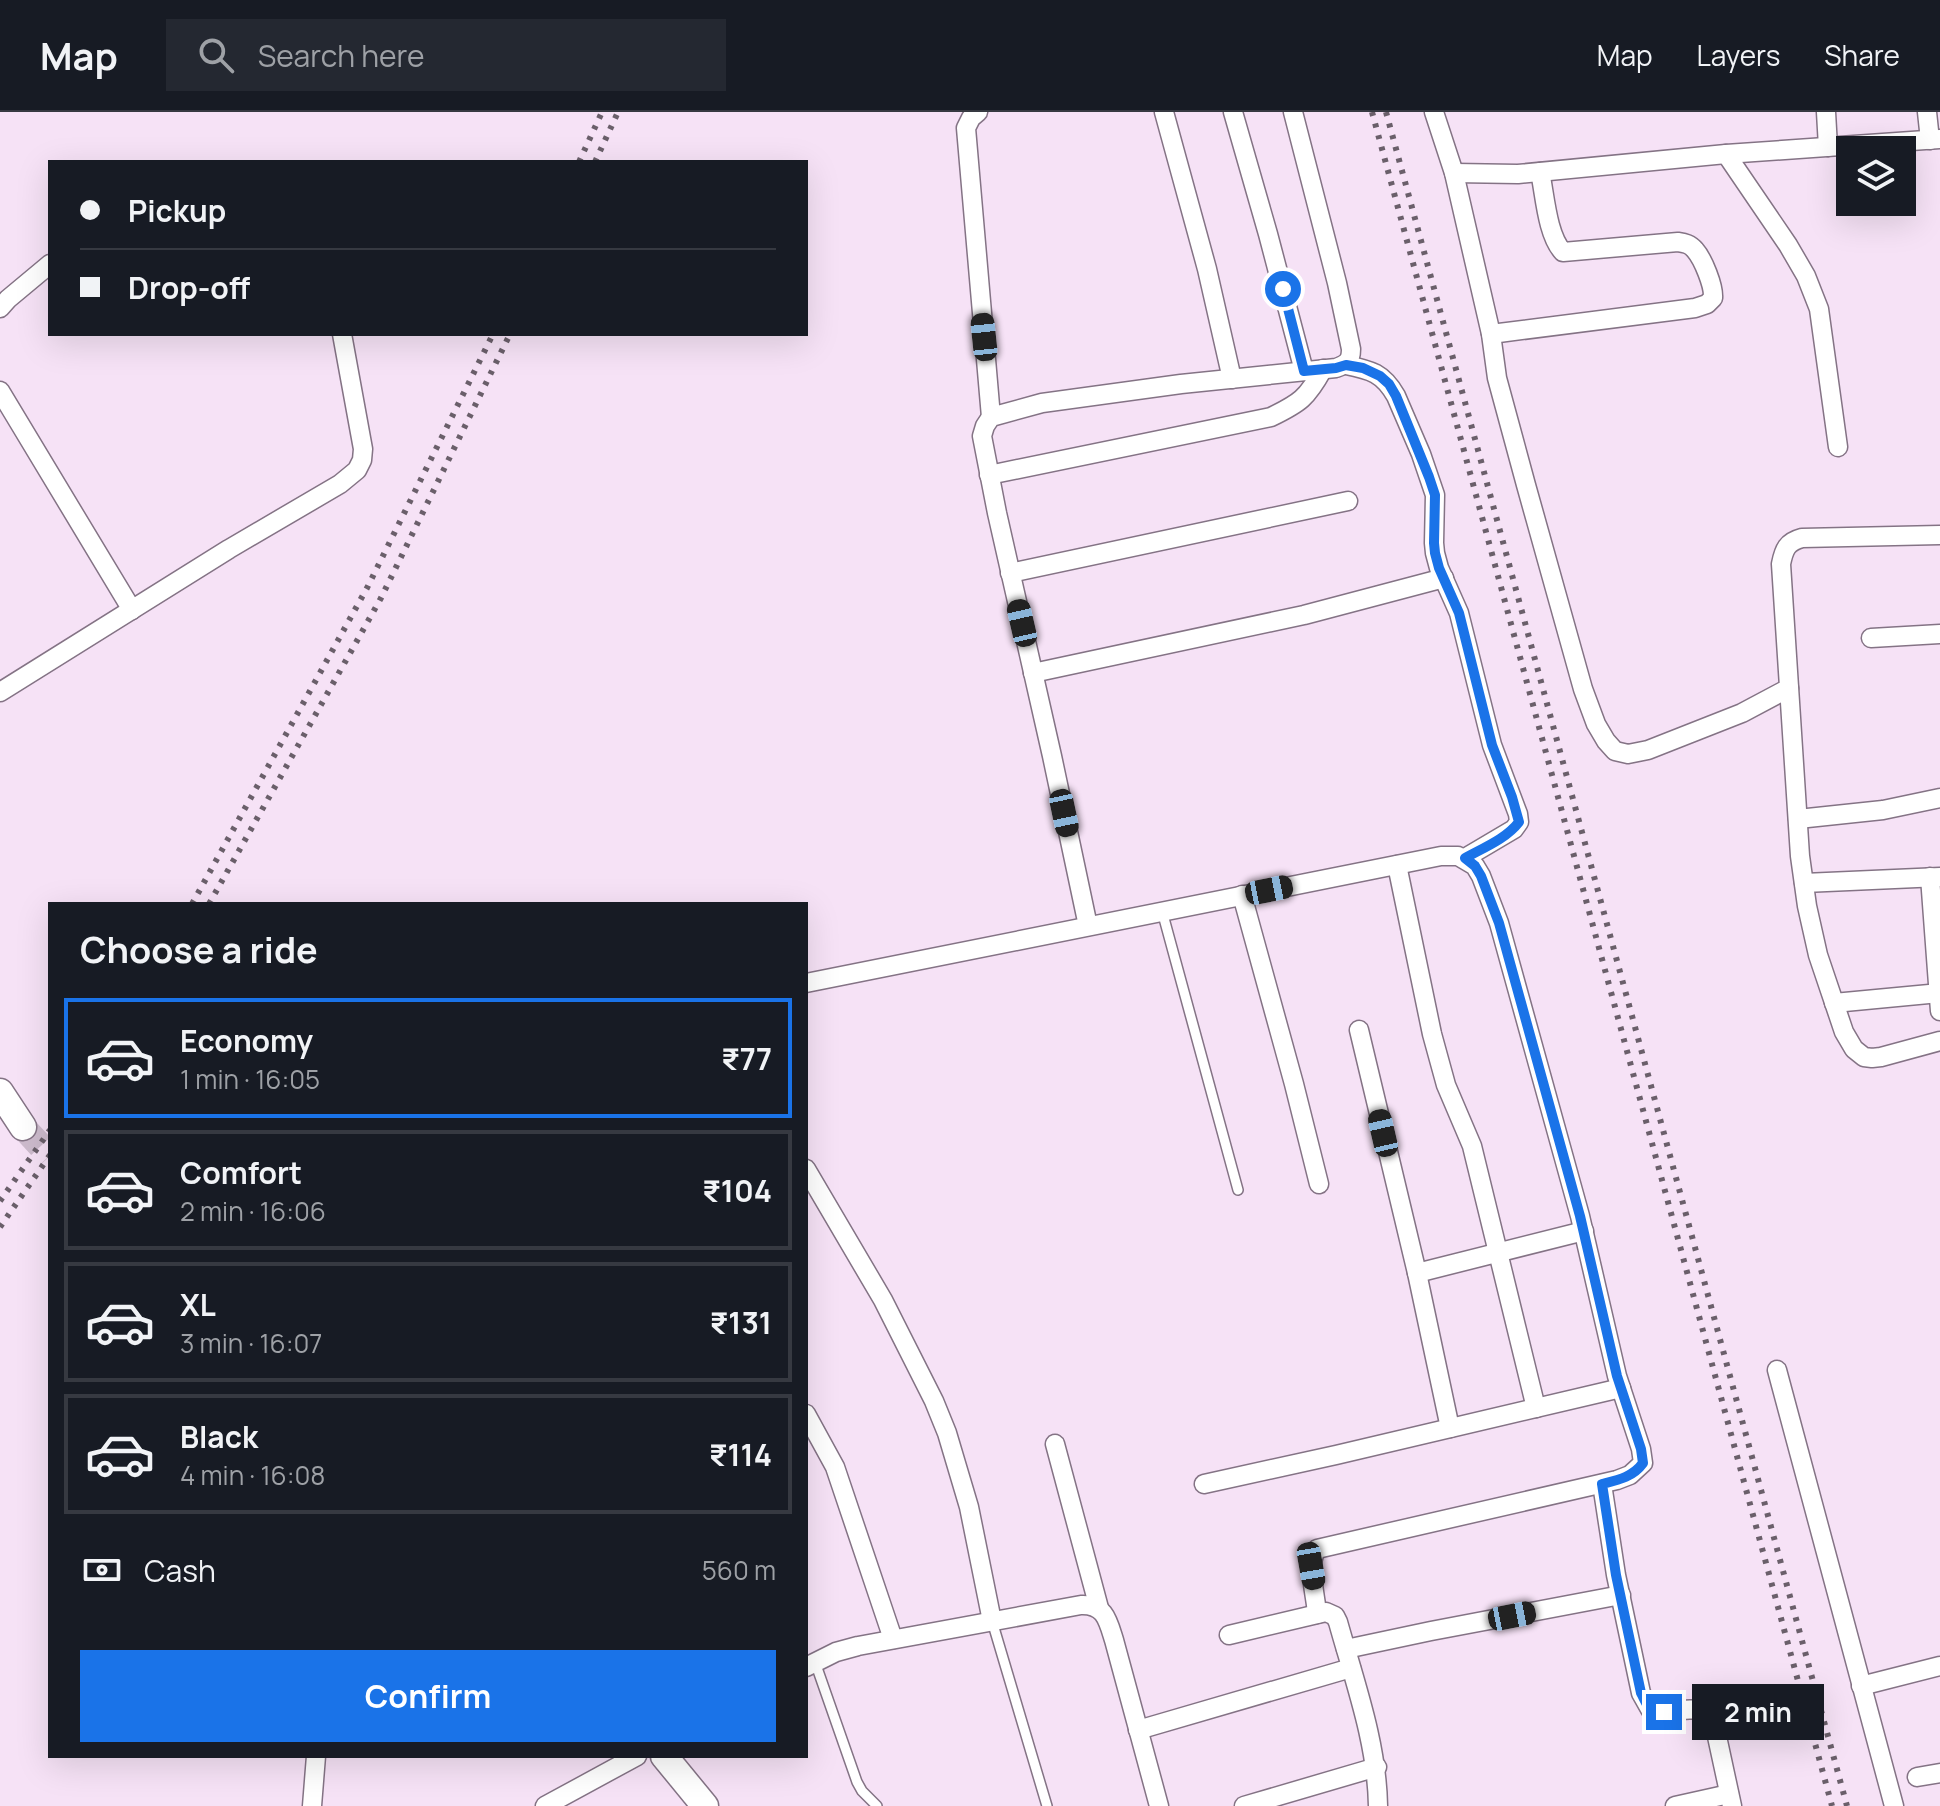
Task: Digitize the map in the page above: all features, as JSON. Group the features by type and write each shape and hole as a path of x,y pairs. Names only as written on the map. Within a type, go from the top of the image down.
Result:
{"street":[{"path":"978,112 966,128 991,417 982,436 1088,926"},
{"path":"1164,112 1207,269 1232,379"},
{"path":"1233,112 1304,371"},
{"path":"1293,112 1351,349 1351,358 1346,365"},
{"path":"1434,112 1454,173 1491,334 1497,378 1553,585 1583,689 1606,741 1615,751 1628,754 1648,750 1742,713 1789,688"},
{"path":"1826,112 1828,147"},
{"path":"1454,173 1518,174 1726,154 1935,140 1927,112"},
{"path":"1726,154 1788,245 1806,276 1819,309 1838,447"},
{"path":"1491,334 1695,308 1713,298 1714,289 1696,250 1687,243 1563,252 1556,245 1553,235 1540,172"},
{"path":"0,308 48,266"},
{"path":"0,692 229,549 340,484 357,470 363,449 342,336"},
{"path":"991,417 1042,403 1346,365 1374,372 1389,384 1435,495 1434,543 1439,568 1459,613 1492,745 1519,822 1514,829 1465,858"},
{"path":"989,475 1271,417 1303,399 1323,369"},
{"path":"0,391 132,610"},
{"path":"1010,573 1348,501"},
{"path":"1940,535 1802,538 1786,546 1781,564 1804,883 1818,955 1844,1032 1854,1049 1864,1057 1881,1057 1940,1041"},
{"path":"1033,673 1304,615 1444,578"},
{"path":"1871,638 1940,634"},
{"path":"1798,819 1883,810 1940,798"},
{"path":"808,983 1441,856 1465,858 1475,866 1499,923 1584,1231 1621,1388 1643,1463 1630,1475 1602,1484 1317,1549 1311,1566 1317,1614"},
{"path":"1397,865 1438,1058 1472,1146 1536,1408"},
{"path":"1804,883 1935,877 1940,999 1834,1003"},
{"path":"1242,895 1319,1184"},
{"path":"1359,1030 1450,1428"},
{"path":"808,1172 883,1300 934,1401 969,1507 992,1621"},
{"path":"1417,1273 1584,1231"},
{"path":"1777,1370 1894,1806"},
{"path":"1204,1484 1621,1388"},
{"path":"808,1418 835,1467 893,1639"},
{"path":"1055,1444 1099,1608 1110,1628 1159,1806"},
{"path":"1602,1484 1641,1693 1655,1713 1699,1709 1713,1718 1731,1800 1675,1806"},
{"path":"1138,1730 1431,1631 1621,1595"},
{"path":"811,1665 836,1652 893,1639 1081,1605 1099,1608"},
{"path":"1229,1635 1326,1612 1335,1616 1377,1767 1378,1806"},
{"path":"1861,1686 1940,1666"},
{"path":"312,1806 316,1758"},
{"path":"545,1806 633,1758"},
{"path":"666,1758 705,1806"},
{"path":"1244,1806 1377,1767"},
{"path":"1917,1777 1940,1773"}],"lane":[{"path":"1162,911 1238,1190"},
{"path":"992,1621 1047,1806"},
{"path":"811,1665 857,1782 877,1806"}],"tunnel":[{"path":"23,1127 48,1154"}],"railway":[{"path":"580,160 602,112"},
{"path":"596,160 618,112"},
{"path":"1372,112 1832,1806"},
{"path":"1386,112 1847,1806"},
{"path":"193,902 367,588 492,336"},
{"path":"210,902 381,598 509,336"},
{"path":"0,1201 48,1133"},
{"path":"0,1227 48,1158"}],"route":[{"path":"1283,289 1304,371 1346,365 1374,372 1389,384 1421,454 1435,495 1435,553 1459,613 1492,745 1519,822 1514,829 1465,858 1481,876 1499,923 1580,1216 1617,1376 1641,1449 1643,1463 1638,1469 1630,1475 1602,1484 1616,1575 1641,1693 1650,1709 1655,1713 1664,1712"}]}
